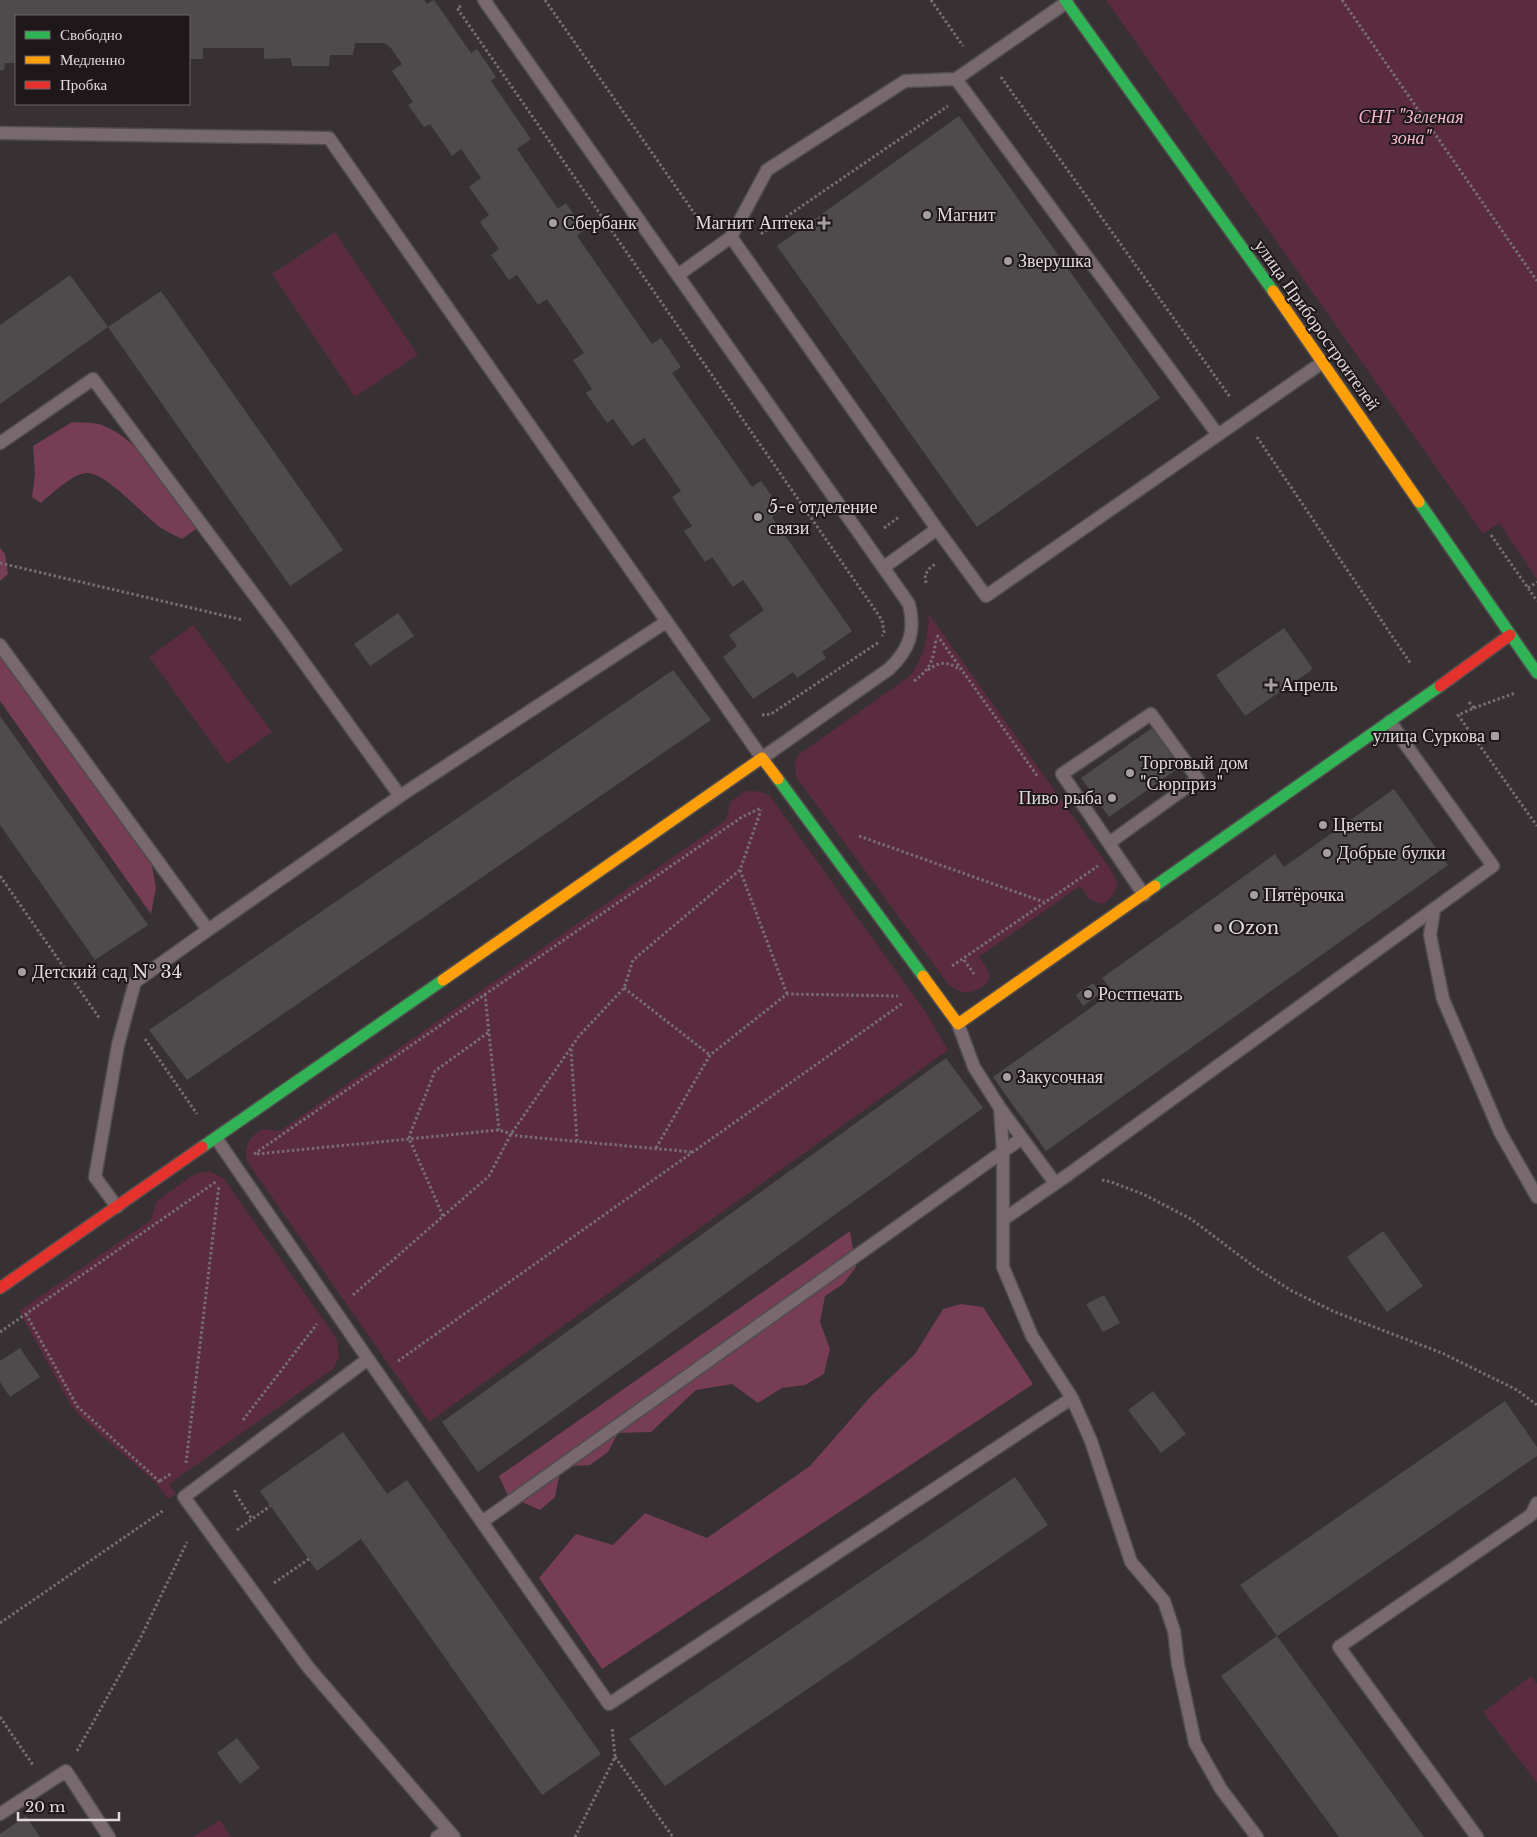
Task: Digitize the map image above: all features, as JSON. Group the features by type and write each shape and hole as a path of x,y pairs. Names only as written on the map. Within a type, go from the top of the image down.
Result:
{"street":[{"name":"улица Приборостроителей","path":"1066,1 1323,362 1537,673"},
{"path":"0,1288 762,758 958,1024 1452,678 1510,635"}],"lane":[{"path":"0,132 329,138 762,758 889,669 902,657 910,640 912,613 909,604 484,0"},
{"path":"678,275 731,238 767,170 905,81 956,79 1066,1"},
{"path":"956,79 1218,435"},
{"path":"731,238 986,596 1323,362"},
{"path":"0,444 93,379 279,628 400,796"},
{"path":"884,568 937,529"},
{"path":"117,1207 95,1177 118,1045 136,982 400,796 666,622"},
{"path":"0,645 208,930"},
{"path":"1109,843 1198,779 1151,714 1062,774 1144,895"},
{"path":"1004,1219 1069,1174 1493,866 1390,721"},
{"path":"1434,910 1430,935 1443,999 1500,1132 1537,1197"},
{"path":"958,1024 974,1067 1000,1108 1055,1184"},
{"path":"1000,1108 1003,1151 1004,1267 1032,1336 1072,1398 1091,1441 1131,1562 1164,1602 1174,1631 1178,1664 1195,1743 1221,1789 1257,1837"},
{"path":"216,1138 378,1375 609,1704 1072,1398"},
{"path":"482,1522 1022,1138"},
{"path":"368,1360 180,1499 198,1518 308,1667 446,1835"},
{"path":"1477,1837 1339,1647 1535,1513"},
{"path":"0,1814 66,1771 109,1837"}],"path":[{"path":"932,0 964,47 998,73 1244,417 1411,664 1418,659"},
{"path":"1342,0 1537,282"},
{"path":"739,249 967,94"},
{"path":"899,517 936,564 925,575 928,588"},
{"path":"1491,535 1537,601"},
{"path":"0,563 279,628"},
{"path":"1528,588 1537,582"},
{"path":"926,672 933,655 937,626"},
{"path":"937,635 1044,785"},
{"path":"910,683 935,665 943,663 951,664 964,674"},
{"path":"1452,678 1474,708"},
{"path":"1518,691 1512,696 1458,715 1537,826"},
{"path":"0,1332 235,1167 742,817 763,807 740,870 633,960 624,988 579,1036 512,1134 489,1176 318,1322 239,1426"},
{"path":"853,834 1044,902"},
{"path":"378,1375 901,1005 908,996 927,982 964,960 1044,902 1100,865 1109,877 1124,866"},
{"path":"740,870 787,994"},
{"path":"0,876 118,1045"},
{"path":"624,988 710,1055"},
{"path":"485,994 499,1130"},
{"path":"656,1148 710,1055 787,994 908,996"},
{"path":"126,1012 201,1120"},
{"path":"443,1216 410,1140 435,1071 489,1032"},
{"path":"571,1048 577,1141"},
{"path":"253,1155 499,1130 512,1134 694,1152"},
{"path":"1069,1174 1111,1182 1142,1194 1191,1219 1256,1268 1292,1291 1335,1312 1442,1353 1517,1390 1537,1405"},
{"path":"186,1463 219,1182"},
{"path":"0,1623 180,1499 77,1406 26,1314"},
{"path":"180,1467 194,1458"},
{"path":"160,1481 173,1472"},
{"path":"234,1486 235,1493 252,1519 270,1506"},
{"path":"66,1771 140,1639 198,1518"},
{"path":"287,1574 309,1559"},
{"path":"609,1704 615,1757 673,1837"},
{"path":"0,1717 47,1784"},
{"path":"575,1837 615,1757"}],"green space":[{"name":"СНТ \"Зеленая зона\"","path":"1106,0 1537,0 1537,579 1499,523 1483,534"},
{"path":"335,232 418,355 355,397 272,274"},
{"path":"929,614 1111,870 1118,883 1113,895 1102,904 1090,900 1080,886 979,957 988,970 989,980 973,992 959,991 948,984 797,778 795,769 798,755 910,676 919,662 924,647 928,631"},
{"path":"193,625 272,732 227,764 149,657"},
{"path":"746,791 762,792 770,796 927,1014 948,1050 429,1422 248,1163 246,1152 248,1143 262,1129 280,1131 726,820 731,801"},
{"path":"212,1172 224,1179 337,1339 339,1357 333,1369 169,1484 176,1494 168,1499 157,1484 72,1407 19,1311 151,1220 156,1202 194,1174"},
{"path":"1531,1676 1537,1684 1537,1783 1483,1712"},
{"path":"220,1820 231,1837 193,1837"}],"shaded area":[{"path":"72,422 102,425 130,442 156,469 196,529 182,539 166,531 114,487 94,474 86,473 75,477 62,485 41,503 32,497 35,474 33,446"},
{"path":"0,548 5,554 8,574 0,581"},
{"path":"0,656 152,866 156,888 151,914 0,701"},
{"path":"850,1231 856,1267 843,1284 825,1296 820,1322 830,1349 824,1374 805,1385 782,1388 758,1403 732,1384 696,1390 651,1432 618,1433 608,1452 590,1465 561,1467 555,1497 540,1510 508,1496 499,1476"},
{"path":"961,1304 983,1307 1033,1384 602,1669 539,1578 576,1534 613,1545 645,1513 707,1538 810,1466 872,1395 915,1354 943,1309"}],"building":[{"path":"0,0 424,0 427,4 434,0 471,53 477,49 496,77 491,81 531,139 517,149 558,209 566,203 584,230 577,236 652,344 661,338 681,367 672,373 752,487 761,481 782,510 772,517 852,631 822,652 826,658 797,678 793,672 753,699 723,657 737,646 729,635 764,610 743,580 733,587 712,557 705,562 684,531 692,526 672,497 681,491 644,438 632,446 613,419 607,423 586,393 592,389 573,360 584,353 547,299 538,305 517,275 509,280 491,255 499,249 480,222 489,215 469,187 481,178 461,149 452,156 430,124 424,127 408,105 413,102 392,71 402,64 390,47 384,43 355,43 353,55 330,55 329,66 292,66 291,58 264,59 264,48 203,48 203,59 190,59 190,15 15,15 15,63 5,63 4,70 0,71"},
{"path":"959,116 1160,398 977,527 777,246"},
{"path":"70,275 108,327 0,404 0,325"},
{"path":"161,291 343,550 290,586 108,327"},
{"path":"398,613 414,636 370,666 354,644"},
{"path":"1284,628 1313,669 1245,716 1216,675"},
{"path":"673,670 711,720 187,1080 149,1030"},
{"path":"0,716 148,925 95,960 0,825"},
{"name":"Торговый дом \"Сюрприз\"","path":"1152,728 1180,767 1109,817 1081,778"},
{"path":"1394,789 1448,865 1046,1151 993,1077 1113,992 1102,978 1275,854 1284,867"},
{"name":"Ростпечать","path":"1093,983 1101,993 1083,1006 1076,995"},
{"path":"946,1058 983,1108 478,1472 442,1422"},
{"path":"1383,1231 1423,1286 1387,1312 1347,1257"},
{"path":"1104,1295 1120,1323 1103,1332 1086,1304"},
{"path":"20,1348 40,1377 10,1397 0,1382 0,1361"},
{"path":"1153,1391 1186,1434 1161,1453 1128,1410"},
{"path":"1505,1401 1537,1447 1537,1456 1277,1636 1240,1585"},
{"path":"343,1432 387,1494 407,1480 601,1754 542,1795 361,1539 317,1571 260,1491"},
{"path":"1015,1477 1048,1525 665,1786 629,1739"},
{"path":"1277,1636 1424,1837 1339,1837 1221,1676"},
{"path":"237,1738 260,1768 240,1784 217,1753"},
{"path":"26,1816 40,1837 0,1837 0,1834"}],"traffic: fast":[{"path":"1065,0 1273,291"},
{"path":"1419,502 1537,673"},
{"path":"1155,886 1440,686"},
{"path":"778,779 923,976"},
{"path":"202,1147 443,980"}],"traffic: slow":[{"path":"1273,291 1419,502"},
{"path":"443,980 762,758 778,779"},
{"path":"923,976 958,1024 1155,886"}],"traffic: jam":[{"path":"1440,686 1510,635"},
{"path":"0,1288 202,1147"}],"place":[{"name":"Магнит","path":"927,215"},
{"name":"Сбербанк","path":"553,223"},
{"name":"Магнит Аптека","path":"824,223"},
{"name":"Зверушка","path":"1008,261"},
{"name":"5-е отделение связи","path":"758,517"},
{"name":"Апрель","path":"1271,685"},
{"name":"улица Суркова","path":"1495,736"},
{"name":"Торговый дом \"Сюрприз\"","path":"1130,773"},
{"name":"Пиво рыба","path":"1112,798"},
{"name":"Цветы","path":"1323,825"},
{"name":"Добрые булки","path":"1327,853"},
{"name":"Пятёрочка","path":"1254,895"},
{"name":"Ozon","path":"1218,928"},
{"name":"Детский сад № 34","path":"22,972"},
{"name":"Ростпечать","path":"1088,994"},
{"name":"Закусочная","path":"1007,1077"}]}
